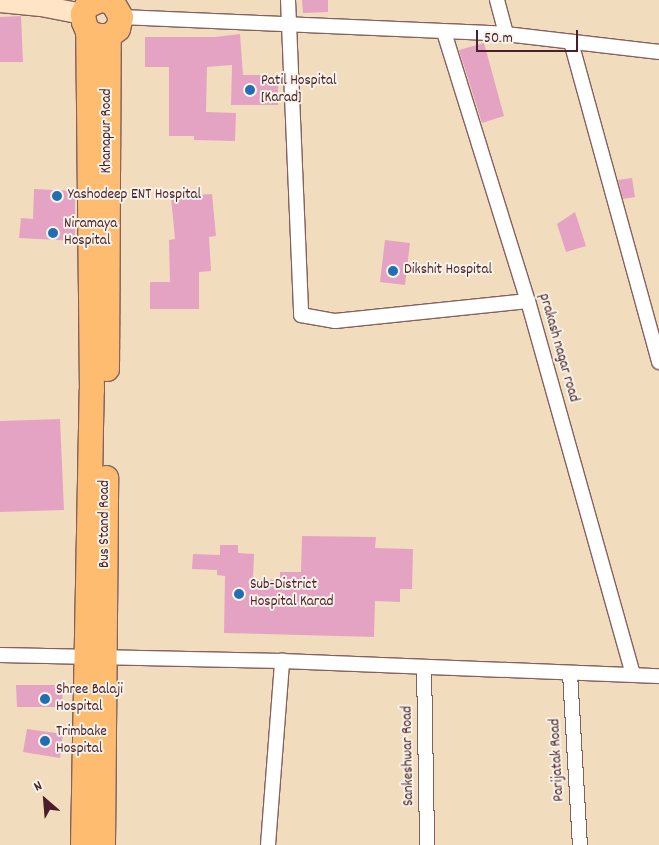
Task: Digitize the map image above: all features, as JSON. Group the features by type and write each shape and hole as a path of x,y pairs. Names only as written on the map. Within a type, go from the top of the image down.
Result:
{"highway":[{"name":"Khanapur Road","path":"102,10 108,226"},
{"path":"83,845 102,10"},
{"name":"Bus Stand Road","path":"103,834 87,658 108,226"}],"main road":[{"path":"0,2 102,10"}],"street":[{"path":"288,0 302,315 336,321 528,301"},
{"path":"497,0 506,34"},
{"path":"102,10 289,24 506,34 658,56"},
{"name":"prakash nagar road","path":"444,32 528,301 633,675"},
{"path":"571,42 659,362"},
{"path":"0,655 282,661 659,676"},
{"path":"268,845 282,661"},
{"name":"Sankeshwar Road","path":"424,667 427,845"},
{"name":"Parijatak Road","path":"570,673 580,845"}],"building":[{"path":"302,0 328,0 328,12 303,13"},
{"path":"21,16 23,62 0,62 0,17"},
{"path":"240,34 243,75 278,75 278,105 231,105 232,65 207,67 206,112 236,113 235,141 194,140 194,136 169,136 169,67 145,67 145,37 215,37"},
{"path":"484,43 504,116 482,123 459,50"},
{"path":"632,178 635,197 623,199 618,180"},
{"path":"34,189 75,191 75,241 19,238 21,218 33,219"},
{"path":"212,194 216,236 209,237 211,271 199,272 199,309 150,309 150,282 170,282 169,240 175,239 171,197"},
{"path":"575,212 586,246 566,252 557,224"},
{"path":"385,240 410,243 405,285 380,282"},
{"path":"60,419 64,510 0,512 0,421"},
{"path":"302,536 376,537 375,548 413,549 412,589 400,589 400,602 375,601 374,637 224,633 225,576 217,575 217,570 192,569 193,554 220,555 220,545 238,545 238,553 254,554 253,579 280,580 280,572 301,572"},
{"path":"16,685 62,685 63,707 17,707"},
{"path":"27,729 63,734 60,758 23,752"}],"place":[{"name":"Patil Hospital [Karad]","path":"250,90"},
{"name":"Yashodeep ENT Hospital","path":"57,196"},
{"name":"Niramaya Hospital","path":"53,233"},
{"name":"Dikshit Hospital","path":"393,271"},
{"name":"Sub-District Hospital Karad","path":"239,594"},
{"name":"Shree Balaji Hospital","path":"45,699"},
{"name":"Trimbake Hospital","path":"45,741"}]}
